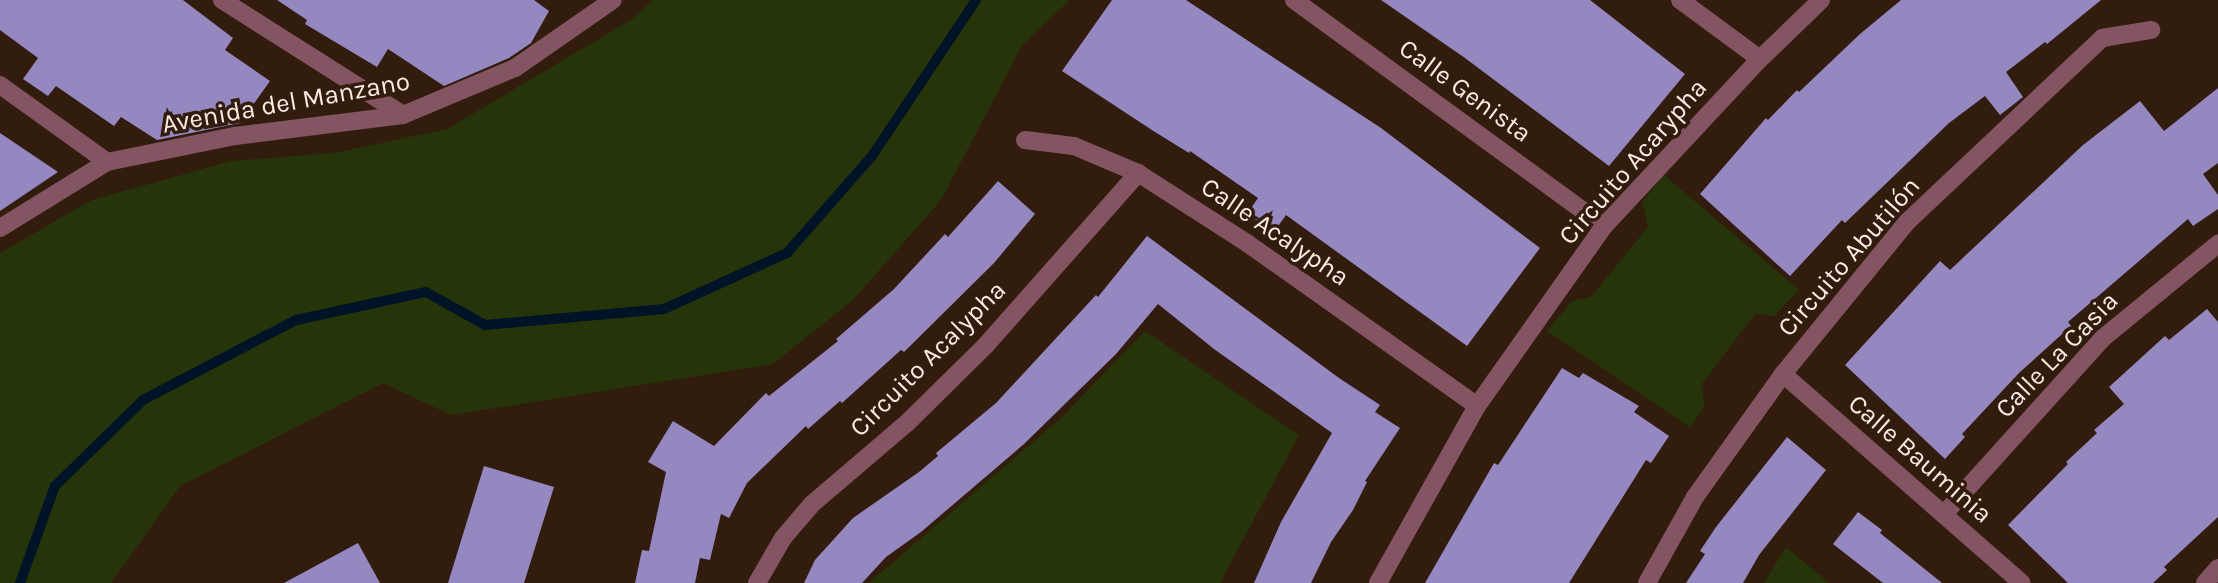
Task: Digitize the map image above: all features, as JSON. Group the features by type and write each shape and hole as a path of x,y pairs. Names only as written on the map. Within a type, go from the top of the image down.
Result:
{"street":[{"path":"222,0 403,115"},
{"name":"Avenida del Manzano","path":"0,228 107,162 235,136 403,115 515,68 612,0"},
{"name":"Calle Genista","path":"1294,0 1604,226"},
{"path":"1680,0 1760,59"},
{"name":"Circuito Acarypha","path":"1477,406 1604,226 1760,59 1821,0"},
{"name":"Circuito Abutilón","path":"1647,583 1695,497 1783,374 1907,222 2102,38 2151,30"},
{"path":"0,85 107,162"},
{"name":"Calle Acalypha","path":"1026,140 1074,146 1138,173 1247,243 1477,406"},
{"name":"Circuito Acalypha","path":"757,583 783,538 812,504 907,423 986,345 1138,173"},
{"name":"Calle La Casia","path":"1944,514 2103,338 2218,244"},
{"name":"Calle Bauminia","path":"1783,374 2022,583"},
{"path":"1378,583 1477,406"},
{"path":"2205,583 2218,568"}],"green space":[{"path":"653,0 1070,0 1023,44 941,200 853,300 773,364 451,415 383,383 180,486 111,583 0,583 0,253 92,200 231,161 335,153 447,129 631,20"},
{"path":"1664,175 1799,290 1774,316 1755,314 1701,385 1705,406 1690,427 1547,331 1572,301 1591,297 1648,227 1642,202"},
{"path":"1145,331 1299,435 1220,583 869,583 1062,417"},
{"path":"1786,547 1829,583 1764,583"}],"building":[{"path":"0,0 183,0 233,38 225,50 270,81 240,123 157,140 121,117 114,126 56,86 48,96 23,79 38,58 0,30"},
{"path":"277,0 534,0 549,11 531,43 509,58 444,86 388,49 377,67 305,24 307,20"},
{"path":"1112,0 1186,0 1381,128 1540,248 1467,346 1286,215 1274,232 1247,214 1258,198 1190,151 1189,153 1155,132 1062,71"},
{"path":"1381,0 1590,0 1685,74 1609,166 1465,58"},
{"path":"1901,0 2101,0 2047,44 2045,42 2006,72 2023,97 2000,115 1985,96 1949,123 1845,223 1842,220 1790,276 1700,194 1766,118 1768,120 1797,90 1799,92 1860,34"},
{"path":"2218,88 2218,163 2203,174 2218,195 2218,209 2193,226 2188,219 2068,322 2071,326 2019,373 1962,434 1965,437 1945,459 1845,365 1940,261 1950,270 2083,145 2140,101 2164,131"},
{"path":"0,133 58,172 0,211"},
{"path":"998,181 1035,214 994,263 904,352 901,350 842,403 840,401 808,429 806,426 747,483 729,518 721,514 710,560 700,558 695,583 635,583 642,550 649,551 666,472 648,462 673,421 714,446 766,393 769,396 838,341 836,339 894,289 945,234 948,237"},
{"path":"1147,236 1339,378 1380,405 1375,412 1400,428 1365,481 1367,482 1353,510 1331,542 1311,583 1254,583 1281,522 1332,433 1214,349 1158,304 1116,354 1024,444 921,532 886,557 862,583 804,583 815,560 853,518 919,472 938,456 936,453 996,403 1096,295 1098,297"},
{"path":"2207,309 2218,322 2218,517 2164,567 2167,570 2153,583 2068,583 2008,525 2068,464 2066,462 2097,433 2094,430 2124,404 2109,387 2165,336 2169,340"},
{"path":"1562,368 1579,378 1583,373 1639,406 1634,412 1669,436 1651,463 1646,460 1569,583 1425,583 1494,463 1498,465"},
{"path":"1787,437 1826,470 1759,555 1743,583 1686,583 1705,554 1700,551 1716,527"},
{"path":"484,466 554,487 524,583 448,583"},
{"path":"1858,512 1942,583 1883,583 1833,544"},
{"path":"358,543 380,583 284,583"}],"waterway":[{"path":"20,583 55,486 143,400 296,320 426,292 485,325 664,309 787,253 872,156 976,0"}]}
